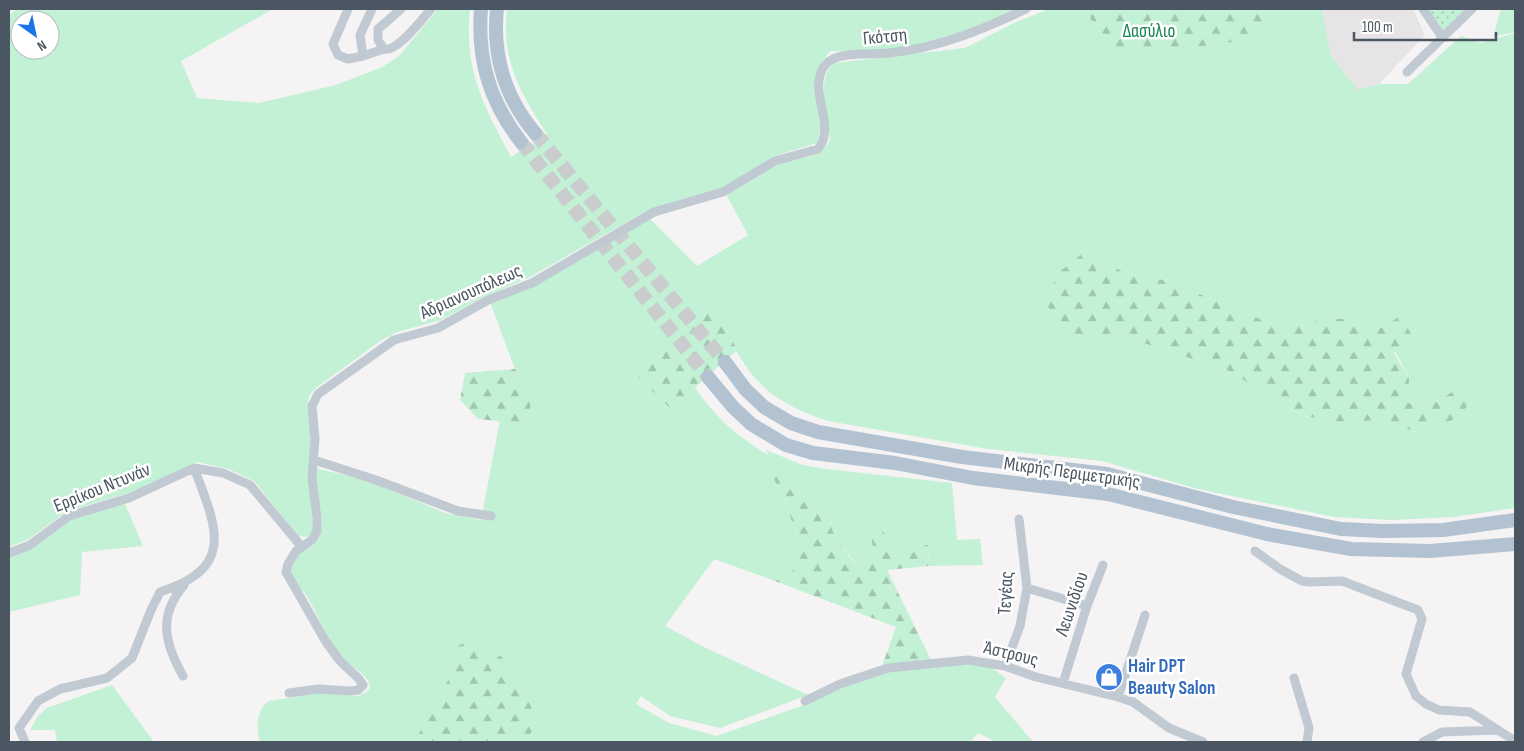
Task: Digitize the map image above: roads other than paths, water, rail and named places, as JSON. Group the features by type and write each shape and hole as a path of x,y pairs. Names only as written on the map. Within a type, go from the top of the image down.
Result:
{"main road":[{"path":"481,9 480,44 486,79 500,112 521,142"},
{"path":"496,9 497,49 502,74 512,100 535,133"},
{"name":"Μικρής Περιμετρικής","path":"725,362 746,390 764,407 790,422 824,434 962,457 1107,474 1233,507 1341,529 1382,531 1443,530 1515,520"},
{"name":"Μικρής Περιμετρικής","path":"708,377 733,407 759,429 786,445 813,453 895,464 973,478 1108,494 1266,534 1351,549 1430,551 1515,544"}],"street":[{"path":"348,9 333,44 338,55 348,59 384,49 390,50 431,9"},
{"path":"363,56 360,36 372,9"},
{"path":"384,49 378,40 378,29 401,9"},
{"name":"Γκότση","path":"820,146 825,132 820,99 820,80 823,69 831,59 838,56 885,54 932,47 982,29 1026,9"},
{"path":"1423,9 1442,37"},
{"path":"1407,72 1472,9"},
{"name":"Αδριανουπόλεως","path":"288,693 318,689 355,691 363,685 360,679 340,661 326,642 287,574 290,559 301,546 312,540 317,531 318,517 312,478 314,460 314,399 321,391 384,346 404,336 444,326 474,306 532,283 654,212 723,192 775,161 811,152 820,146"},
{"path":"314,460 376,480 453,510 491,516"},
{"path":"194,468 223,473 250,485 301,546"},
{"path":"183,676 169,642 166,621 171,603 184,585 210,561 214,546 214,526 211,509 194,468"},
{"name":"Ερρίκου Ντυνάν","path":"9,553 30,545 69,516 129,498 194,468"},
{"name":"Τεγέας","path":"1005,666 1020,626 1027,588 1019,519"},
{"path":"1255,551 1285,572 1302,581 1342,581 1418,610 1422,619 1406,674 1411,689 1421,701 1432,708 1470,712 1515,741"},
{"name":"Λεωνιδίου","path":"1063,683 1087,606 1103,565"},
{"path":"25,742 19,728 38,701 60,689 107,678 119,671 132,658 150,610 160,592 184,585"},
{"path":"1027,588 1087,606"},
{"path":"1118,697 1145,615"},
{"name":"Άστρους","path":"805,701 848,681 898,666 961,660 1005,666 1036,677 1133,702 1170,728 1203,742"},
{"path":"1294,678 1309,728 1307,742"},
{"path":"1422,742 1442,732 1498,730"}],"tunnel":[{"path":"535,133 725,362"},
{"path":"521,142 708,377"}],"place":[{"name":"Hair DPT Beauty Salon","path":"1109,677"}],"park label":[{"name":"Δασύλιο","path":"1149,31"}]}
